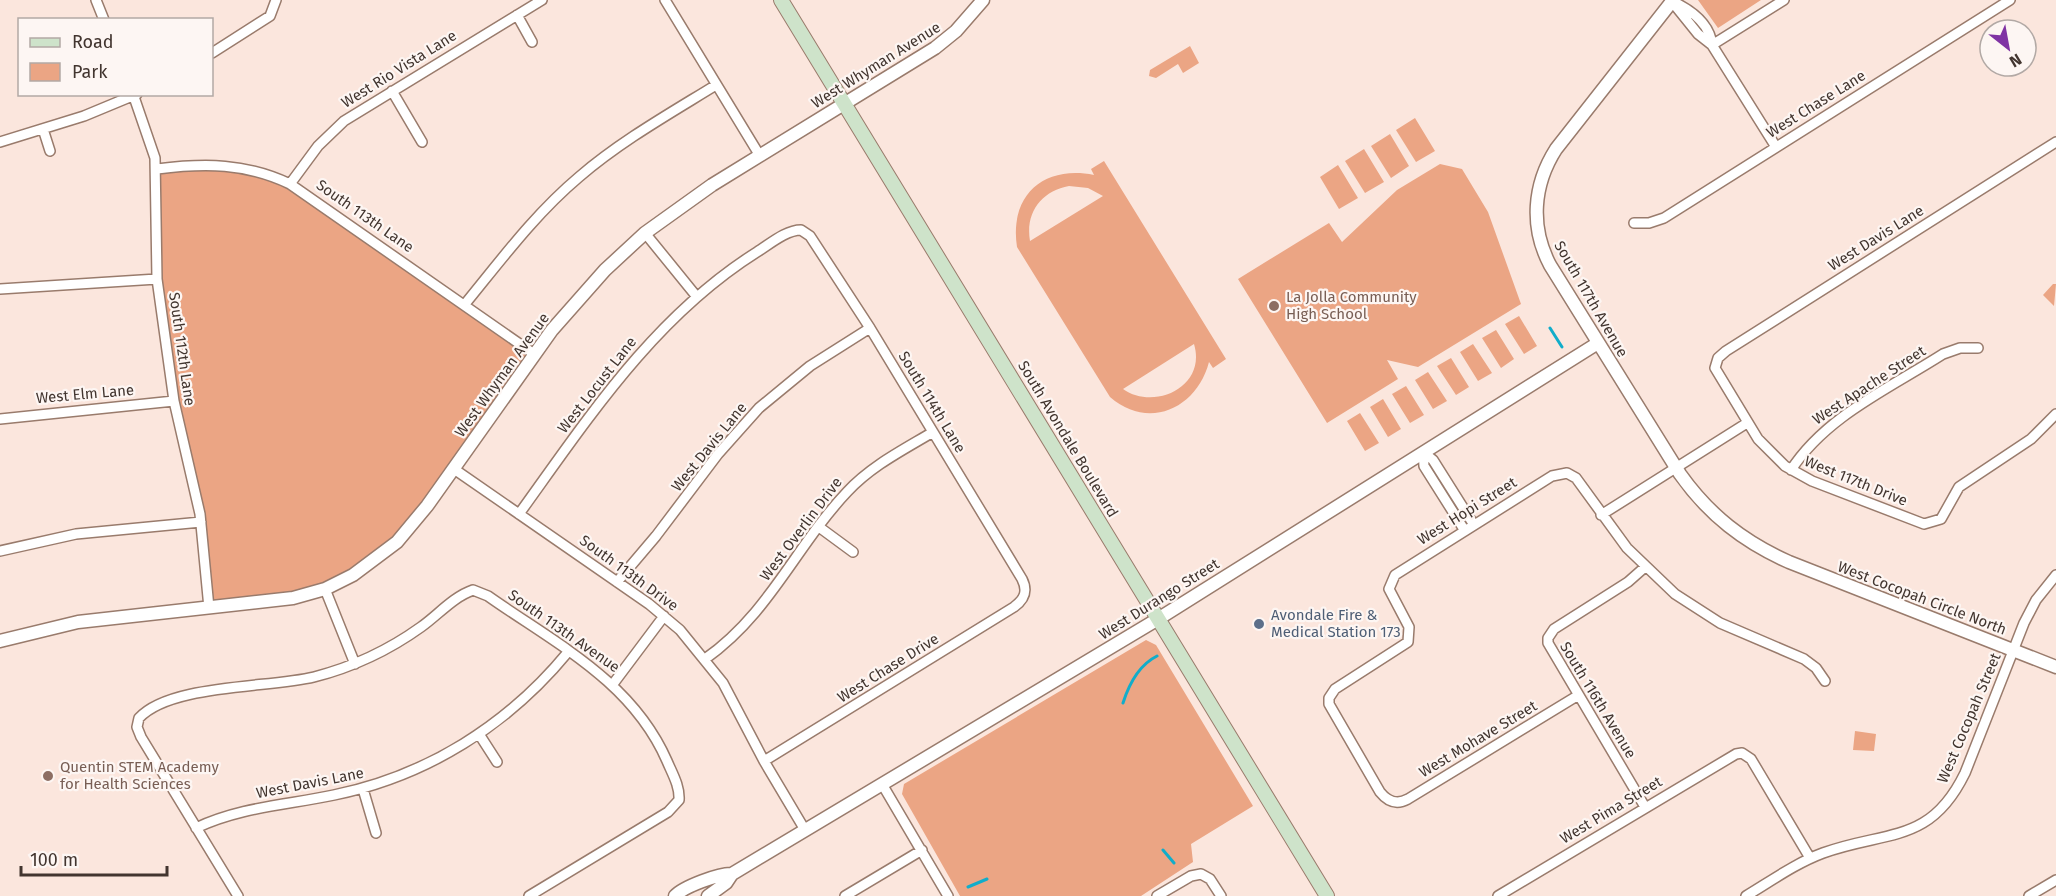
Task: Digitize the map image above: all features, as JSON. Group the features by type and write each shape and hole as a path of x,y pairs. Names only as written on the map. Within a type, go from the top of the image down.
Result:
{"main road":[{"name":"South Avondale Boulevard","path":"781,0 1327,896"}],"street":[{"path":"96,0 103,18"},
{"name":"West Rio Vista Lane","path":"290,184 310,155 335,129 392,91 542,0"},
{"path":"665,0 760,156"},
{"name":"West Whyman Avenue","path":"0,641 78,622 277,602 324,589 353,575 388,550 417,519 534,354 588,287 645,233 694,196 946,40 982,0"},
{"path":"1672,0 1698,34 1712,45 1776,147"},
{"name":"South 117th Avenue","path":"1672,0 1556,149 1547,165 1538,192 1536,221 1545,257 1676,467 1700,500 1718,519 1741,537 1777,557"},
{"path":"1712,45 1784,0"},
{"name":"West Chase Lane","path":"1634,223 1649,223 1664,218 2010,0"},
{"path":"213,52 266,19 276,3"},
{"path":"517,15 532,42"},
{"path":"465,304 534,221 578,178 625,142 716,85"},
{"path":"392,91 422,142"},
{"path":"0,142 43,129 132,96"},
{"name":"South 112th Lane","path":"135,96 149,134 157,169 157,279 174,401 201,522 209,608"},
{"path":"43,129 50,151"},
{"name":"West Davis Lane","path":"1715,363 1726,351 2056,142"},
{"name":"South 113th Lane","path":"157,169 211,164 236,166 260,172 290,184 534,354"},
{"name":"West Locust Lane","path":"519,514 614,383 656,335 697,297 748,258 787,234 801,230"},
{"name":"South 114th Lane","path":"801,230 813,240 870,328 1022,579 1025,595"},
{"path":"645,233 697,297"},
{"path":"0,289 157,279"},
{"name":"West Davis Lane","path":"617,582 656,536 718,454 759,408 810,366 870,328"},
{"name":"West Durango Street","path":"675,895 688,887 708,890 721,875 732,874 1158,619 1598,343"},
{"name":"West Apache Street","path":"1791,470 1807,448 1829,426 1943,354 1960,348 1978,348"},
{"name":"West 117th Drive","path":"1715,363 1719,378 1747,423 1764,446 1791,470 1920,523 1936,522 1944,514 1951,497 1959,487 2031,439 2056,414"},
{"name":"West Elm Lane","path":"0,418 174,401"},
{"path":"1747,423 1601,514 1645,567 1675,594 1703,614 1738,632 1804,658 1816,668 1825,681"},
{"name":"West Overlin Drive","path":"705,659 749,622 839,500 863,476 933,432"},
{"path":"1423,452 1433,460 1474,525"},
{"path":"1423,452 1424,466 1465,531"},
{"name":"South 113th Drive","path":"454,469 664,616 705,659 729,693 764,761 805,830"},
{"name":"West Hopi Street","path":"1392,802 1380,792 1333,716 1329,698 1340,685 1400,649 1410,637 1409,627 1392,598 1389,584 1399,572 1552,476 1567,472 1579,481 1601,514"},
{"path":"0,551 76,534 201,522"},
{"path":"819,527 853,552"},
{"name":"West Cocopah Circle North","path":"1777,557 2056,667"},
{"name":"South 116th Avenue","path":"1645,567 1628,582 1559,626 1548,638 1549,649 1645,807"},
{"name":"West Cocopah Street","path":"1746,896 1810,858 1907,832 1941,809 1955,792 1965,773 2030,611 2056,575"},
{"path":"238,896 141,737 137,722 148,710 193,694 300,680 355,664 324,589"},
{"name":"South 113th Avenue","path":"355,664 400,641 458,598 473,590 488,596 613,684 637,708 650,728 676,783 679,800 668,812 529,896"},
{"name":"West Chase Drive","path":"764,761 1014,607 1025,595"},
{"path":"613,684 664,616"},
{"name":"West Davis Lane","path":"196,828 242,811 363,789 424,765 479,734 526,696 567,652"},
{"name":"West Mohave Street","path":"1392,802 1408,799 1577,696"},
{"path":"479,734 497,762"},
{"name":"West Pima Street","path":"1498,896 1725,758 1742,753 1754,764 1810,858"},
{"path":"882,784 948,896"},
{"path":"363,789 376,833"},
{"path":"845,896 922,850"},
{"path":"1157,896 1191,876 1201,874 1210,879 1221,896"},
{"path":"2029,896 2056,880"}],"green space":[{"path":"1698,0 1761,0 1718,28"},
{"path":"1190,46 1199,63 1183,73 1178,64 1156,78 1149,76 1150,70"},
{"path":"1415,118 1435,151 1416,162 1396,130"},
{"path":"1390,134 1409,166 1391,178 1371,146"},
{"path":"1364,149 1384,182 1365,193 1345,161"},
{"path":"1104,161 1226,359 1213,368 1209,362 1194,392 1170,410 1155,413 1140,412 1125,407 1110,397 1017,247 1016,229 1019,212 1025,199 1034,188 1060,175 1076,173 1094,175 1091,169","holes":["1069,186 1088,188 1103,196 1030,241 1030,221 1038,204 1051,193","1194,344 1196,359 1193,372 1175,391 1163,396 1149,397 1135,395 1123,389"]},
{"path":"1440,164 1462,169 1488,212 1521,304 1418,367 1387,360 1398,379 1327,423 1238,279 1329,223 1342,242 1397,190"},
{"path":"1338,165 1358,198 1339,209 1320,177"},
{"path":"185,166 271,175 534,354 407,531 325,589 209,608 202,532 174,401 157,279 157,169"},
{"path":"2053,284 2056,284 2054,306 2043,295"},
{"path":"1519,316 1537,346 1524,354 1505,324"},
{"path":"1496,330 1514,359 1501,368 1482,338"},
{"path":"1473,344 1492,373 1478,381 1460,352"},
{"path":"1451,358 1469,387 1456,395 1437,366"},
{"path":"1428,372 1447,401 1433,409 1415,380"},
{"path":"1406,386 1424,415 1410,423 1392,394"},
{"path":"1383,399 1401,429 1388,437 1370,407"},
{"path":"1360,413 1379,443 1365,451 1347,421"},
{"path":"1146,640 1156,645 1253,806 1191,844 1193,862 1141,896 960,896 902,794 904,784"},
{"path":"1855,731 1876,734 1874,751 1853,750"}],"waterway":[{"path":"1550,328 1562,347"},
{"path":"1123,703 1135,676 1145,664 1157,656"},
{"path":"1163,850 1174,863"},
{"path":"968,887 987,879"}],"place":[{"name":"La Jolla Community High School","path":"1274,306"},
{"name":"Avondale Fire & Medical Station 173","path":"1259,624"},
{"name":"Quentin STEM Academy for Health Sciences","path":"48,776"}]}
